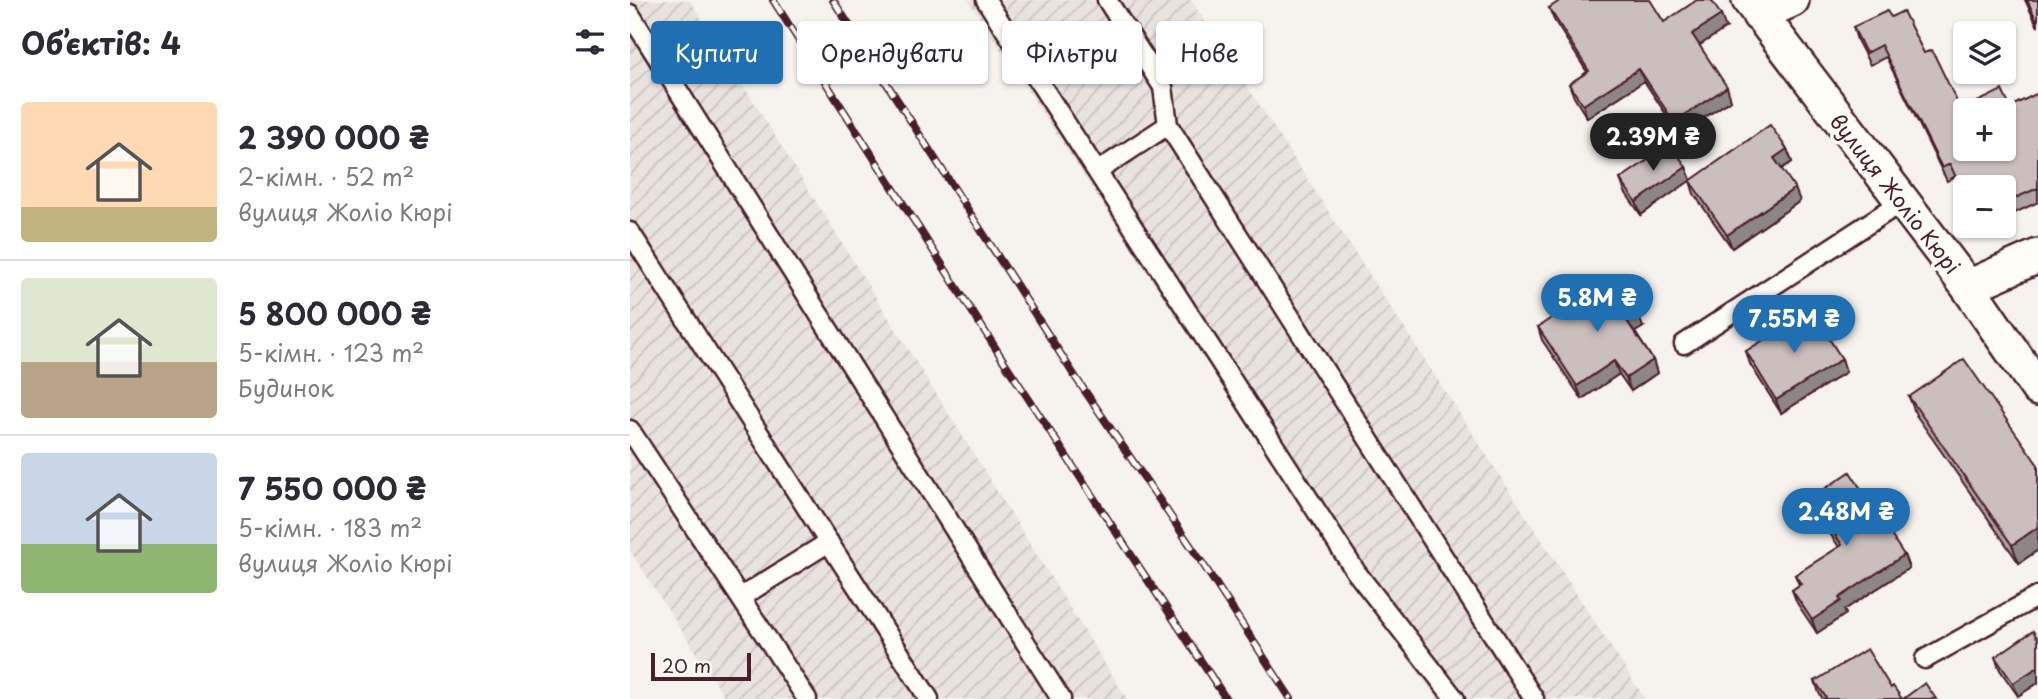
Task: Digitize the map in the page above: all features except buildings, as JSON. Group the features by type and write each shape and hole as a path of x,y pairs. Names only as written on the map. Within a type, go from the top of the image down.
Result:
{"street":[{"path":"1754,7 1791,0"},
{"name":"вулиця Жоліо Кюрі","path":"1754,7 1968,287 2038,389"},
{"path":"1968,287 2038,256"}],"lane":[{"path":"986,0 1356,572 1455,699"},
{"path":"1107,0 1163,87 1168,125 1534,699"},
{"path":"630,14 1061,699"},
{"path":"1098,171 1168,125"},
{"path":"1684,344 1903,201"},
{"path":"630,232 929,699"},
{"path":"630,430 807,699"},
{"path":"741,597 829,542"},
{"path":"1925,659 2038,596"}],"shaded area":[{"path":"630,0 690,0 703,21 651,21 651,84 743,84 1127,699 726,699 630,551"},
{"path":"968,0 1191,0 1205,21 1156,21 1156,84 1246,84 1645,699 1438,699 1346,575 1023,84 1142,84 1142,21 1002,21 1002,52 988,30 988,21 982,21"}],"railway":[{"path":"773,0 1005,363 1226,699"},
{"path":"833,0 1076,378 1291,699"}]}
